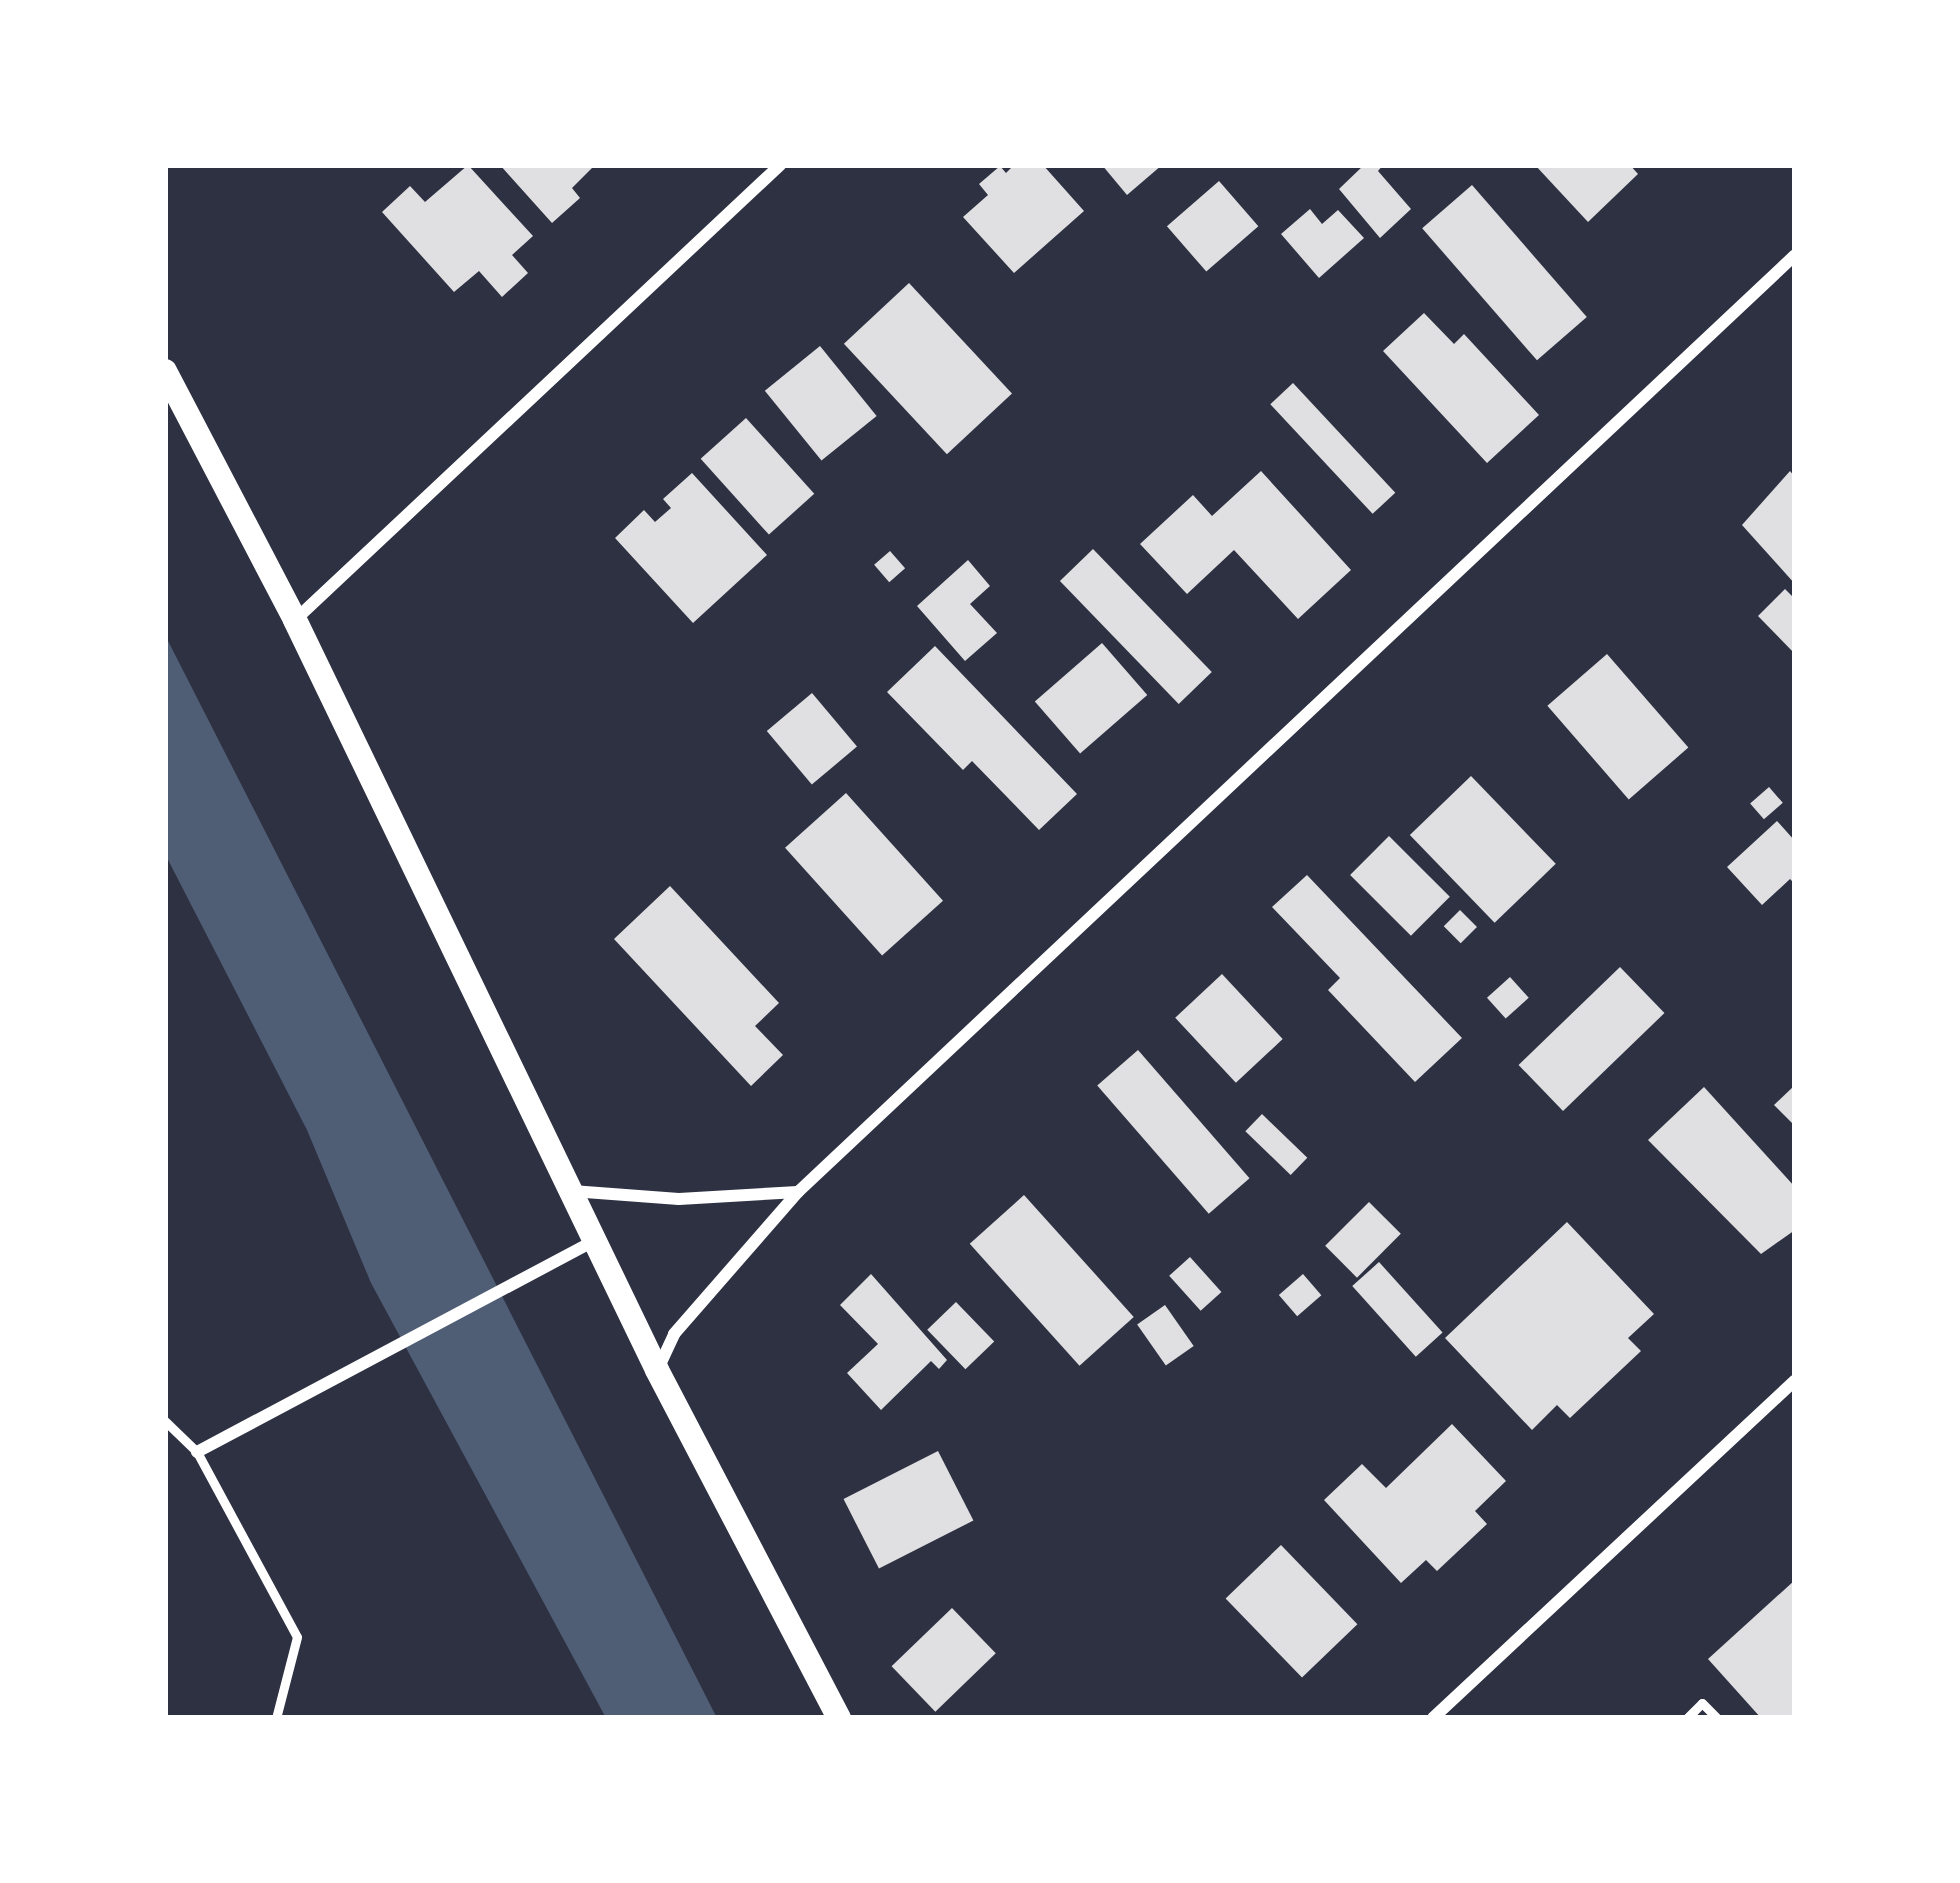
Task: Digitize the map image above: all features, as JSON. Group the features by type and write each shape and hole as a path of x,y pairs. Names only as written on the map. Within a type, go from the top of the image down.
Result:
{"main road":[{"path":"165,371 296,620 657,1370 839,1718"}],"street":[{"path":"296,620 779,165"},
{"path":"657,1370 674,1334 798,1192 1795,255"},
{"path":"571,1191 679,1199 798,1192"},
{"path":"197,1452 595,1240"},
{"path":"1433,1718 1795,1382"}],"lane":[{"path":"165,1421 197,1452 297,1637 276,1718"},
{"path":"1687,1718 1702,1703 1717,1718"}],"water":[{"path":"165,635 717,1718 606,1718 371,1283 307,1130 165,854"}],"building":[{"path":"468,165 533,236 512,255 528,273 502,297 479,271 454,292 382,212 410,186 425,202"},
{"path":"500,165 593,167 572,188 580,198 552,223"},
{"path":"1014,165 1043,165 1084,211 1014,273 963,217 988,195 979,184 1000,166 1006,173"},
{"path":"1102,165 1162,165 1127,195"},
{"path":"1364,165 1383,165 1378,171 1411,209 1380,238 1339,189"},
{"path":"1535,165 1630,165 1638,174 1588,222"},
{"path":"1219,181 1258,226 1206,272 1167,226"},
{"path":"1472,185 1587,317 1537,360 1422,228"},
{"path":"1310,209 1322,224 1338,210 1364,238 1319,278 1281,234"},
{"path":"909,283 1012,393 947,454 844,344"},
{"path":"1424,313 1454,344 1464,334 1539,415 1487,463 1383,351"},
{"path":"820,346 877,416 821,461 765,391"},
{"path":"1293,383 1395,493 1373,514 1270,404"},
{"path":"746,418 814,494 769,535 701,459"},
{"path":"1261,471 1351,570 1298,619 1234,550 1187,594 1140,544 1193,495 1212,516"},
{"path":"1790,471 1795,477 1795,584 1742,525"},
{"path":"692,473 767,555 693,623 615,538 644,510 655,522 671,508 663,499"},
{"path":"1093,549 1212,672 1179,704 1060,581"},
{"path":"890,551 905,568 889,582 874,565"},
{"path":"968,560 990,586 970,604 997,633 965,661 917,606"},
{"path":"1785,589 1795,599 1795,654 1758,616"},
{"path":"1102,643 1147,695 1080,753 1035,701"},
{"path":"935,646 1077,794 1039,830 972,761 963,770 887,692"},
{"path":"1607,654 1688,748 1629,799 1547,706"},
{"path":"812,693 857,747 812,785 767,731"},
{"path":"1471,776 1556,864 1495,923 1410,835"},
{"path":"1769,787 1783,803 1764,819 1750,803"},
{"path":"846,793 943,901 882,956 785,848"},
{"path":"1777,821 1795,841 1795,884 1790,879 1762,905 1727,867"},
{"path":"1389,836 1450,897 1411,936 1350,875"},
{"path":"1307,875 1462,1038 1415,1082 1328,990 1340,978 1272,907"},
{"path":"670,886 779,1003 755,1026 783,1055 751,1086 614,939"},
{"path":"1460,910 1477,927 1461,943 1444,926"},
{"path":"1620,967 1664,1013 1563,1111 1519,1065"},
{"path":"1222,974 1283,1039 1236,1083 1175,1018"},
{"path":"1510,977 1529,998 1506,1019 1487,998"},
{"path":"1138,1050 1250,1178 1209,1214 1097,1085"},
{"path":"1795,1085 1795,1126 1774,1105"},
{"path":"1704,1087 1795,1187 1795,1230 1761,1254 1648,1140"},
{"path":"1262,1114 1307,1158 1291,1175 1245,1131"},
{"path":"1024,1195 1134,1317 1079,1366 970,1244"},
{"path":"1369,1202 1401,1234 1357,1278 1325,1246"},
{"path":"1567,1222 1654,1314 1628,1338 1641,1351 1570,1418 1557,1405 1532,1430 1445,1338"},
{"path":"1190,1257 1221,1292 1201,1311 1169,1276"},
{"path":"1379,1262 1443,1333 1416,1357 1352,1286"},
{"path":"871,1274 947,1360 939,1369 931,1361 881,1410 847,1373 878,1344 840,1305"},
{"path":"1303,1274 1321,1295 1297,1316 1279,1295"},
{"path":"956,1302 994,1342 965,1369 927,1330"},
{"path":"1165,1305 1194,1346 1166,1365 1137,1325"},
{"path":"1452,1424 1506,1481 1475,1511 1487,1524 1437,1571 1426,1560 1401,1583 1324,1500 1362,1464 1386,1488"},
{"path":"938,1451 973,1520 879,1569 844,1499"},
{"path":"1281,1545 1357,1624 1302,1678 1226,1598"},
{"path":"1795,1580 1795,1718 1761,1718 1708,1659"},
{"path":"952,1608 996,1653 935,1712 892,1666"}]}
